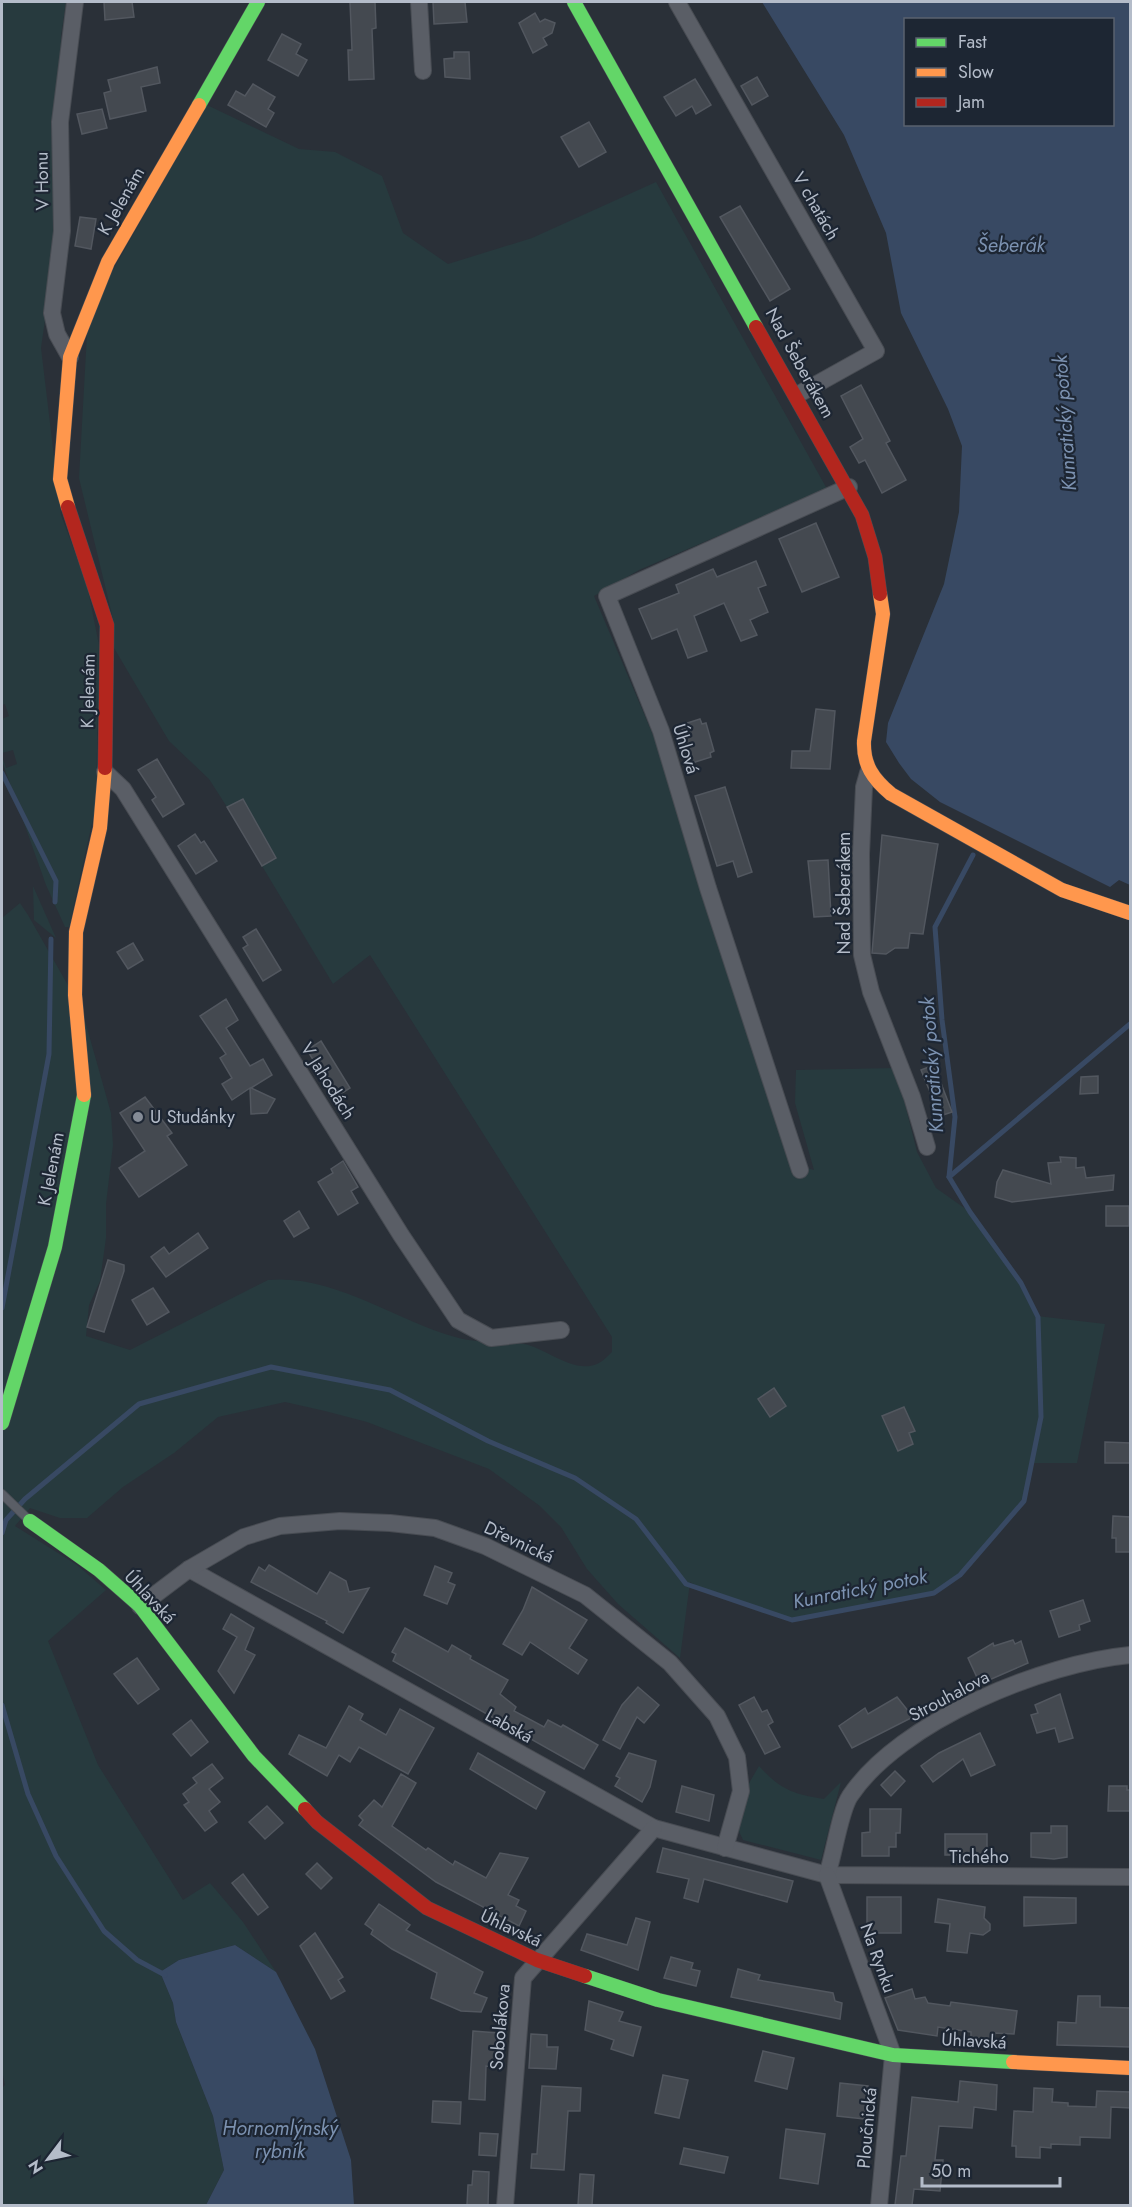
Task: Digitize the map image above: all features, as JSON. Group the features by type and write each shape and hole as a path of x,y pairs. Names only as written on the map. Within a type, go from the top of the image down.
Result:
{"street":[{"name":"V Honu","path":"70,357 57,334 52,313 62,231 60,122 75,2"},
{"name":"K Jelenám","path":"2,1423 55,1247 84,1093 75,995 76,932 100,828 105,772 107,625 87,570 60,479 70,357 108,262 258,2"},
{"path":"419,2 423,71"},
{"name":"Nad Šeberákem","path":"573,2 849,487 862,515 874,557 883,614 864,741 863,758 868,773 864,787 862,832 862,955 871,992 912,1097 927,1147"},
{"name":"V chatách","path":"677,2 876,351 796,395"},
{"name":"Úhlová","path":"800,1170 708,888 661,732 607,596 849,487"},
{"name":"V Jahodách","path":"105,772 123,789 401,1235 458,1320 491,1338 561,1330"},
{"path":"868,773 891,794 1062,890 1131,913"},
{"name":"Úhlavská","path":"30,1521 99,1570 140,1606 254,1756 318,1822 427,1908 537,1960 658,2000 893,2055 1131,2068"},
{"name":"Dřevnická","path":"140,1606 189,1569 244,1536 280,1526 340,1521 390,1523 445,1531 484,1546 585,1595 670,1663 717,1716 737,1757 741,1791 725,1848"},
{"name":"Labská","path":"189,1569 654,1828 827,1875"},
{"name":"Strouhalova","path":"827,1875 848,1798 876,1766 928,1726 1020,1681 1104,1658 1131,1655"},
{"name":"Sobolákova","path":"505,2205 522,1978 654,1828"},
{"name":"Tichého","path":"827,1875 1131,1877"},
{"name":"Na Rynku","path":"827,1875 893,2055"},
{"name":"Ploučnická","path":"879,2205 893,2055"}],"lane":[{"path":"5,1497 30,1521"}],"green space":[{"path":"2,2 66,2 61,36 57,236 41,348 61,515 87,585 99,645 96,805 69,927 65,927 46,885 2,761 2,756 6,768 17,764 13,750 2,753 2,719 9,716 5,704 2,705"},
{"path":"207,105 299,149 335,152 382,176 403,233 448,264 532,238 656,182 827,489 639,570 594,596 656,742 793,1164 814,1170 795,1103 796,1070 896,1068 917,1152 936,1188 970,1212 1021,1283 1037,1316 1105,1324 1077,1463 1032,1463 1025,1496 960,1575 934,1592 792,1620 708,1593 690,1582 680,1658 618,1604 587,1569 561,1527 540,1506 489,1469 367,1422 325,1411 285,1402 218,1417 174,1453 123,1487 87,1518 60,1518 30,1508 15,1526 77,1565 106,1590 48,1641 98,1765 183,1900 210,1883 243,1922 276,1972 235,1945 179,1960 160,1972 173,2003 176,2022 213,2116 224,2170 206,2205 2,2206 2,2088 5,2085 2,2070 2,918 20,903 82,1010 111,1113 113,1145 106,1204 106,1238 100,1281 89,1305 86,1336 130,1350 268,1280 292,1280 340,1291 455,1337 524,1344 579,1366 597,1364 612,1352 612,1337 370,955 333,984 262,866 276,858 243,799 227,807 209,779 169,741 114,648 114,623 79,478 87,334 109,277"},
{"path":"33,886 56,938 34,920"},
{"path":"759,1766 781,1786 813,1797 824,1799 841,1782 821,1860 743,1840 737,1827 748,1785"}],"water":[{"name":"Šeberák","path":"762,2 1130,2 1130,885 1119,880 1110,887 940,802 911,779 886,742 888,723 944,584 959,512 962,446 948,409 901,313 886,233 844,135"},
{"name":"Hornomlýnský rybník","path":"235,1945 276,1972 315,2049 351,2160 354,2205 206,2205 224,2170 213,2116 176,2022 173,2003 160,1972 179,1960"}],"building":[{"path":"104,2 132,2 134,17 105,20"},
{"path":"350,2 375,2 376,28 372,29 374,79 349,80 348,50 352,50"},
{"path":"433,2 465,2 467,22 434,24"},
{"path":"535,13 540,22 545,19 555,23 552,33 543,38 547,45 533,53 519,23"},
{"path":"282,34 301,44 296,54 307,60 298,76 268,60"},
{"path":"454,52 469,52 470,79 445,77 444,59 454,58"},
{"path":"157,67 160,83 141,87 146,111 110,119 104,93 111,91 108,80"},
{"path":"757,77 768,96 752,105 741,86"},
{"path":"695,79 711,105 696,114 692,106 676,116 664,97"},
{"path":"253,84 275,97 268,109 274,113 266,127 228,105 236,91 245,96"},
{"path":"102,109 107,128 82,134 77,114"},
{"path":"589,122 606,152 579,167 561,137"},
{"path":"740,206 790,289 770,301 720,217"},
{"path":"80,217 96,219 91,249 75,246"},
{"path":"861,385 890,441 886,443 906,480 882,493 865,460 859,463 850,447 863,439 841,396"},
{"path":"816,523 839,577 802,592 779,539"},
{"path":"756,561 766,585 758,588 768,612 750,620 757,635 741,641 724,603 694,616 707,651 688,658 677,629 652,639 639,609 679,593 676,585 713,569 717,577"},
{"path":"816,709 835,711 830,769 791,768 792,751 810,751"},
{"path":"700,719 702,724 706,723 714,751 710,753 711,757 692,763 681,725"},
{"path":"157,759 184,804 163,817 152,800 156,797 138,770"},
{"path":"725,787 752,872 738,877 733,861 717,866 695,796"},
{"path":"243,799 276,858 262,866 227,807"},
{"path":"195,834 201,843 204,841 217,861 196,874 178,846"},
{"path":"882,835 938,844 923,934 910,933 908,948 895,948 886,954 872,953"},
{"path":"828,860 831,916 814,917 808,861"},
{"path":"256,929 281,970 263,981 243,948 248,945 243,937"},
{"path":"133,943 143,960 128,969 117,952"},
{"path":"226,999 238,1020 226,1028 250,1066 263,1059 272,1075 251,1088 275,1099 267,1113 251,1114 250,1088 232,1100 222,1084 232,1078 220,1058 226,1054 200,1016"},
{"path":"321,1041 350,1088 336,1097 307,1050"},
{"path":"934,1065 952,1112 940,1116 921,1070"},
{"path":"1098,1076 1098,1093 1080,1094 1081,1077"},
{"path":"145,1097 172,1133 167,1136 187,1165 139,1197 119,1168 145,1151 120,1113"},
{"path":"1060,1157 1076,1158 1076,1168 1084,1167 1086,1178 1114,1175 1113,1190 1012,1202 995,1197 997,1182 1003,1170 1051,1184 1048,1163 1061,1162"},
{"path":"343,1161 358,1187 351,1191 358,1203 338,1215 318,1182 333,1173 331,1169"},
{"path":"1106,1206 1129,1206 1129,1226 1106,1226"},
{"path":"299,1211 309,1228 294,1237 284,1221"},
{"path":"198,1233 208,1248 166,1277 151,1257 164,1247 169,1254"},
{"path":"108,1260 124,1265 124,1271 104,1332 87,1327"},
{"path":"153,1288 169,1312 147,1325 132,1300"},
{"path":"774,1388 786,1406 770,1417 758,1399"},
{"path":"904,1407 915,1431 909,1433 913,1444 898,1451 882,1416"},
{"path":"1105,1442 1131,1443 1131,1463 1105,1463"},
{"path":"1113,1516 1131,1517 1131,1552 1116,1552 1116,1538 1112,1538"},
{"path":"269,1565 317,1594 330,1572 346,1581 349,1592 369,1588 343,1633 326,1623 327,1621 251,1582 259,1567 265,1571"},
{"path":"435,1566 452,1573 448,1582 455,1585 447,1604 424,1595"},
{"path":"532,1587 587,1620 569,1648 587,1660 578,1674 530,1642 522,1655 503,1644 523,1610"},
{"path":"1083,1600 1090,1621 1079,1625 1080,1630 1059,1637 1050,1611"},
{"path":"231,1614 254,1628 245,1650 255,1655 234,1693 218,1671 237,1637 223,1629"},
{"path":"405,1628 448,1652 452,1645 471,1656 470,1659 508,1680 500,1694 516,1707 514,1711 544,1727 548,1720 561,1727 563,1725 598,1745 584,1769 393,1661 396,1654 392,1652"},
{"path":"1013,1640 1015,1644 1021,1641 1028,1663 980,1684 968,1658 993,1643 994,1646"},
{"path":"137,1658 159,1689 138,1704 114,1674"},
{"path":"638,1687 659,1705 644,1723 637,1717 620,1749 603,1740 622,1705"},
{"path":"1060,1694 1073,1738 1059,1742 1055,1728 1037,1733 1031,1715 1038,1713 1035,1705"},
{"path":"754,1697 762,1712 767,1710 773,1722 768,1725 780,1747 765,1754 739,1705"},
{"path":"897,1697 913,1717 852,1748 839,1726 865,1708 868,1714"},
{"path":"349,1706 363,1714 360,1720 386,1735 400,1709 434,1728 408,1774 359,1747 350,1762 339,1755 327,1776 289,1754 299,1735 326,1748"},
{"path":"191,1720 208,1742 191,1756 173,1734"},
{"path":"980,1733 995,1765 971,1776 963,1759 933,1782 921,1766 939,1753"},
{"path":"478,1753 545,1792 536,1809 470,1769"},
{"path":"629,1753 656,1761 650,1787 642,1802 615,1786 620,1778 616,1776"},
{"path":"212,1764 223,1778 209,1789 220,1802 209,1811 217,1822 205,1831 184,1805 189,1802 183,1794 197,1783 193,1778"},
{"path":"895,1771 905,1781 891,1796 881,1785"},
{"path":"401,1774 416,1783 392,1826 426,1850 428,1848 453,1865 455,1861 486,1878 500,1853 528,1858 508,1895 519,1900 516,1906 526,1911 519,1926 436,1882 359,1825 363,1820 359,1816 374,1800 382,1807"},
{"path":"682,1786 714,1795 709,1821 676,1812"},
{"path":"1109,1786 1127,1786 1127,1790 1131,1790 1131,1811 1108,1811"},
{"path":"267,1806 283,1823 265,1839 249,1822"},
{"path":"870,1809 901,1809 900,1833 896,1833 896,1847 889,1847 889,1856 862,1856 862,1833 870,1832"},
{"path":"1051,1826 1067,1826 1067,1857 1054,1859 1031,1857 1031,1833 1051,1833"},
{"path":"945,1834 987,1834 987,1855 945,1855"},
{"path":"663,1848 793,1881 787,1902 704,1879 698,1902 684,1898 689,1879 657,1872"},
{"path":"317,1863 332,1878 321,1889 306,1874"},
{"path":"243,1874 268,1907 258,1915 232,1883"},
{"path":"867,1897 901,1897 901,1933 871,1933 871,1923 867,1923"},
{"path":"1024,1897 1076,1898 1076,1923 1024,1926"},
{"path":"938,1899 985,1907 984,1918 990,1924 990,1930 983,1935 970,1933 967,1953 947,1951 950,1924 935,1922"},
{"path":"379,1904 410,1925 406,1930 483,1972 474,1993 487,1998 481,2012 461,2011 431,1998 437,1973 392,1949 371,1934 373,1930 365,1924"},
{"path":"636,1918 650,1922 638,1970 581,1950 587,1934 627,1945"},
{"path":"315,1933 343,1977 338,1980 345,1991 331,1999 300,1946"},
{"path":"671,1957 693,1963 691,1969 700,1971 696,1986 664,1978"},
{"path":"738,1969 760,1975 758,1980 833,1993 835,2001 842,2003 840,2019 731,1997"},
{"path":"912,1989 915,1999 925,1997 928,2003 950,2006 951,2002 1017,2011 1014,2034 995,2033 994,2040 971,2037 971,2032 938,2027 937,2036 898,2030 885,1998"},
{"path":"1078,1996 1100,1996 1100,2007 1131,2008 1131,2047 1057,2045 1058,2022 1076,2023"},
{"path":"589,2001 623,2012 619,2021 641,2027 633,2056 611,2049 614,2040 585,2030"},
{"path":"473,2031 498,2033 496,2067 486,2066 485,2100 469,2099"},
{"path":"531,2034 547,2035 547,2047 558,2047 556,2069 529,2068"},
{"path":"763,2051 794,2058 787,2089 755,2081"},
{"path":"663,2075 688,2080 679,2118 655,2113"},
{"path":"960,2081 997,2085 996,2110 974,2107 972,2128 939,2126 935,2160 943,2160 940,2191 914,2189 912,2205 895,2205 901,2156 906,2156 912,2097 958,2102"},
{"path":"840,2083 868,2086 864,2119 837,2116"},
{"path":"542,2086 581,2088 580,2111 568,2111 564,2170 531,2168 532,2154 537,2154"},
{"path":"1034,2088 1053,2089 1052,2102 1068,2103 1068,2106 1096,2107 1097,2091 1131,2092 1131,2108 1111,2107 1110,2138 1080,2137 1080,2145 1051,2144 1051,2148 1040,2147 1040,2158 1016,2157 1016,2146 1012,2146 1014,2111 1033,2112"},
{"path":"433,2101 461,2102 460,2124 432,2122"},
{"path":"786,2129 825,2134 818,2184 780,2178"},
{"path":"480,2133 498,2134 496,2156 479,2155"},
{"path":"684,2148 728,2157 724,2173 680,2164"},
{"path":"473,2171 489,2172 488,2205 467,2205 468,2185 472,2185"},
{"path":"580,2174 594,2175 592,2205 578,2205"}],"waterway":[{"path":"2,773 56,881 55,902"},
{"name":"Kunratický potok","path":"2,1533 6,1520 25,1499 139,1404 271,1367 390,1390 488,1441 575,1478 636,1519 686,1584 792,1620 934,1593 960,1575 1024,1501 1041,1417 1038,1317 1021,1283 970,1212 949,1177 955,1117 942,1020 935,927 973,855"},
{"path":"2,1308 49,1054 51,939"},
{"path":"949,1177 1130,1024"},
{"name":"Kunratický potok","path":"2,1705 28,1794 56,1856 104,1931 137,1960 165,1975"}],"traffic: fast":[{"path":"199,105 258,2"},
{"path":"574,2 756,327"},
{"path":"2,1423 55,1247 84,1095"},
{"path":"30,1521 99,1570 140,1606 254,1756 305,1809"},
{"path":"585,1976 658,2000 893,2055 1013,2062"}],"traffic: slow":[{"path":"68,507 60,479 70,357 108,262 199,105"},
{"path":"880,594 883,614 864,741 865,757 874,777 891,794 1062,890 1130,913"},
{"path":"84,1095 75,995 76,932 100,828 105,768"},
{"path":"1013,2062 1130,2068"}],"traffic: jam":[{"path":"756,327 862,515 875,557 880,594"},
{"path":"68,507 107,625 105,768"},
{"path":"305,1809 317,1822 427,1908 537,1960 585,1976"}],"place":[{"name":"U Studánky","path":"138,1117"}]}
